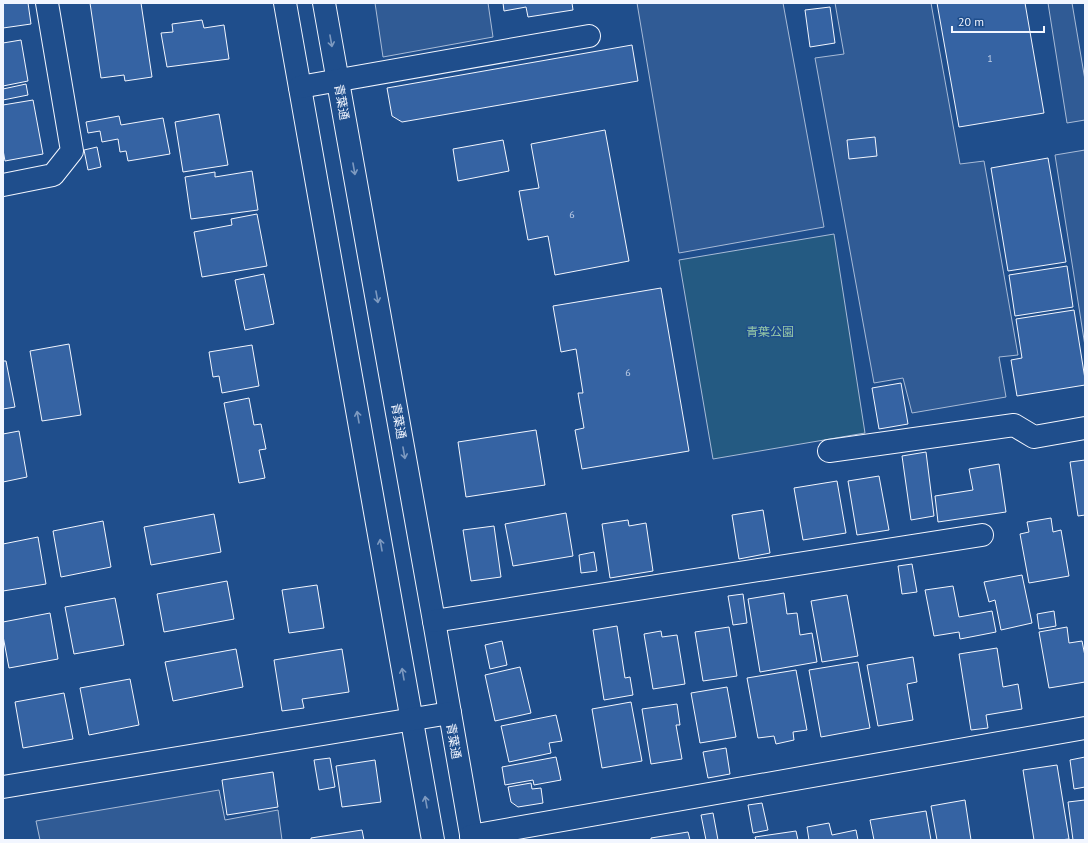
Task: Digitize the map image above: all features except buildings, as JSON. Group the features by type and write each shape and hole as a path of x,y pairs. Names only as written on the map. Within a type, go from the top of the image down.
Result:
{"street":[{"path":"3,185 53,176 72,151 47,3"},
{"path":"285,3 412,719 432,840"},
{"name":"青葉通","path":"324,3 472,838"},
{"path":"300,87 589,36"},
{"path":"829,451 1014,425 1034,437 1085,428"},
{"path":"434,621 982,535"},
{"path":"3,787 450,713"},
{"path":"472,838 1085,728"}],"green space":[{"name":"青葉公園","path":"834,234 865,433 713,459 679,260"}],"shaded area":[{"path":"375,3 488,3 493,37 383,57"},
{"path":"637,3 783,3 824,227 679,253"},
{"path":"835,3 931,3 960,164 984,161 1018,355 999,357 1006,397 912,413 903,378 874,383 815,58 844,54"},
{"path":"1048,3 1072,3 1085,80 1085,120 1067,123"},
{"path":"1085,150 1085,346 1055,155"},
{"path":"219,790 225,820 278,810 282,840 40,840 36,821"}]}
